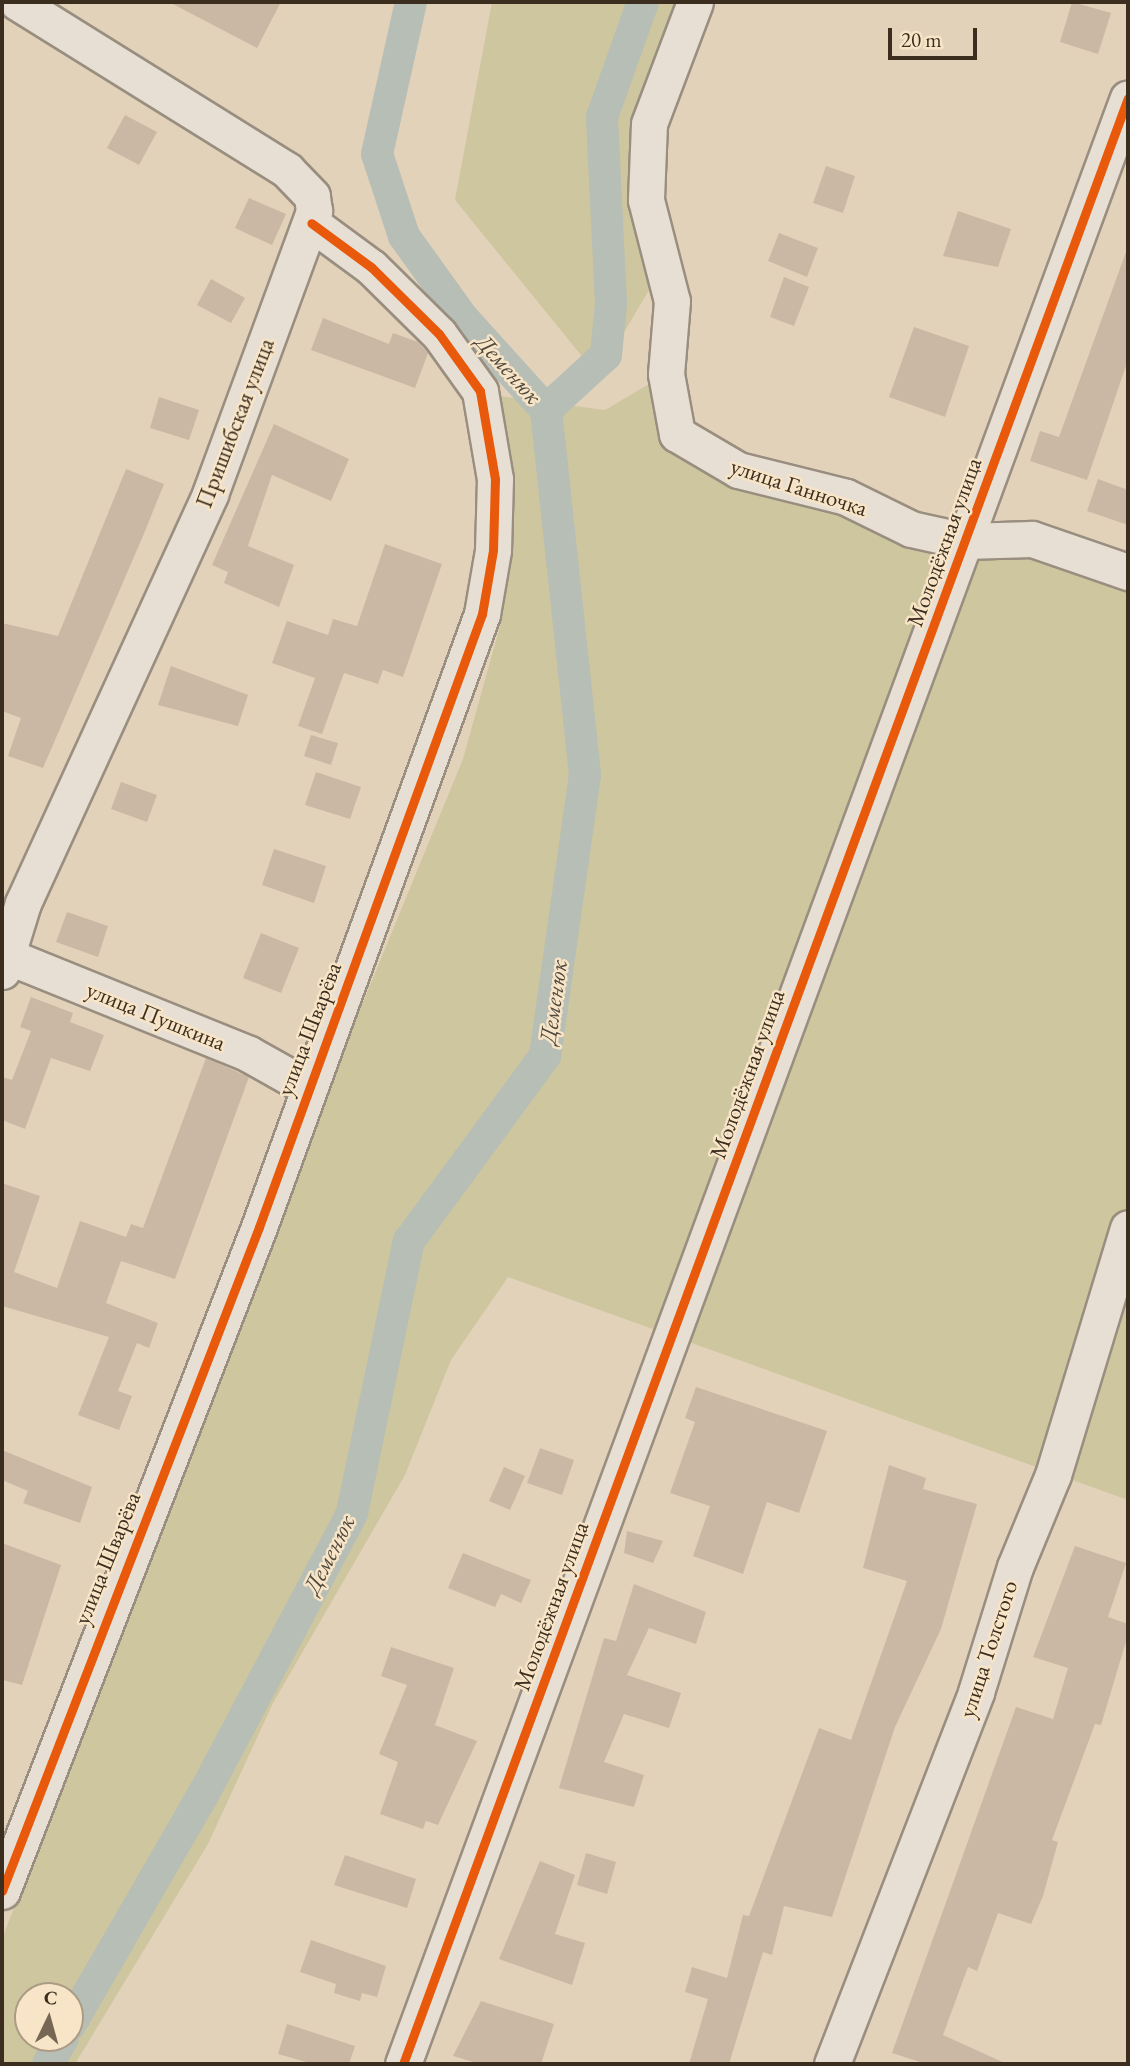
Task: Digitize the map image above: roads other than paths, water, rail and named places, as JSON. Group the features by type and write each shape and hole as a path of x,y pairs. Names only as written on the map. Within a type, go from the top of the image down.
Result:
{"street":[{"name":"Пришибская улица","path":"4,960 23,903 210,494 311,223 312,196 287,170 17,2"},
{"name":"улица Ганночка","path":"695,2 649,124 646,200 672,301 666,374 677,434 738,470 846,497 911,529 965,541 1032,539 1128,572"},
{"name":"Молодёжная улица","path":"403,2064 1128,97"},
{"name":"улица Шварёва","path":"2,1891 259,1227 306,1086 466,667 493,550 495,479 480,391 462,363 371,267 311,223"},
{"name":"улица Пушкина","path":"4,960 249,1054 306,1086"},
{"name":"улица Толстого","path":"832,2064 976,1692 1015,1567 1053,1475 1128,1228"}],"waterway":[{"name":"Деменюк","path":"84,2001 203,1795 352,1513 409,1241 545,1056 585,775 546,410 462,317 404,236 377,154 411,2"},
{"path":"546,410 606,355 611,303 602,117 643,2"},
{"name":"Деменюк","path":"48,2064 55,2052"}]}
